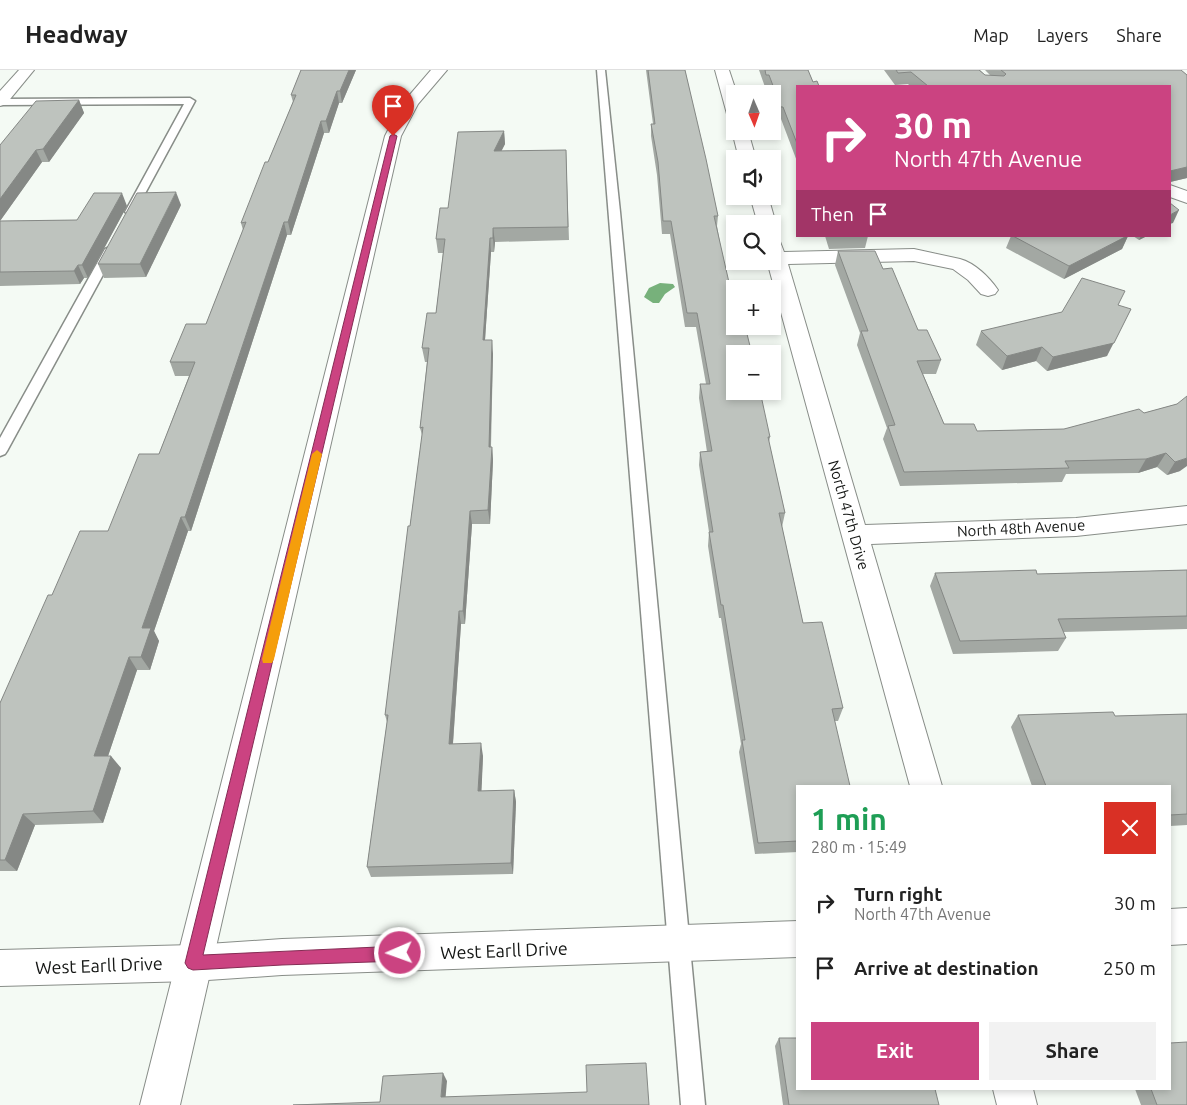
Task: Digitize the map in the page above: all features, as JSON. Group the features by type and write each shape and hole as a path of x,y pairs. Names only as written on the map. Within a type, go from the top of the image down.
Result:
{"street":[{"path":"0,102 27,70"},
{"path":"160,1105 393,136 399,120 408,105 440,70"},
{"path":"722,70 726,85"},
{"path":"1171,190 1187,198"},
{"path":"781,251 914,255 960,266 975,276 988,290"},
{"name":"North 47th Drive","path":"780,270 926,785"},
{"name":"North 48th Avenue","path":"855,535 1076,527 1187,515"},
{"path":"1171,927 1187,926"},
{"name":"West Earll Drive","path":"0,968 193,963 282,957 796,939"},
{"path":"1013,1090 1018,1105"}],"lane":[{"path":"600,70 618,242 693,1105"},
{"path":"0,102 190,101 124,225"},
{"path":"0,451 74,320 114,242"}],"shaded area":[{"path":"660,283 673,284 675,287 665,294 659,303 653,303 644,297 649,288"}],"building":[{"path":"301,70 349,70 340,91 337,91 326,121 321,121 288,222 284,222 185,517 181,517 142,628 151,628 141,657 129,657 94,756 111,756 93,811 23,814 5,860 0,860 0,703 48,595 52,595 80,531 108,531 139,454 159,454 195,362 170,362 186,324 206,324 246,222 241,223 265,162 268,162 296,95 291,95"},
{"path":"648,70 685,70 718,216 714,216 728,280 726,280 726,335 747,335 750,345 726,345 726,400 762,400 785,513 779,513 803,623 822,622 843,708 832,709 850,785 796,785 796,841 758,843 742,740 745,740 709,532 713,532 700,452 712,451 700,384 710,384 697,313 687,313 671,221 663,221 658,162 651,124 655,124"},
{"path":"765,70 808,70 813,82 817,81 819,85 796,85 796,141 783,107 781,107 781,85 773,85 769,75 766,75"},
{"path":"896,70 979,70 985,75 1004,76 1006,74 1001,70 1181,70 1187,75 1187,167 1171,171 1171,85 927,85 911,72 898,73"},
{"path":"79,100 43,149 36,150 0,199 0,145 36,101"},
{"path":"504,131 494,151 566,150 568,227 493,228 493,238 490,238 483,340 492,340 489,447 492,447 488,510 470,511 463,611 459,611 449,744 481,743 478,791 514,790 511,863 367,867 388,715 385,715 408,526 410,526 423,427 420,428 429,348 422,348 427,313 436,313 445,239 436,239 440,208 448,208 458,132"},
{"path":"176,192 140,264 98,264 137,193"},
{"path":"94,193 122,193 82,265 78,265 74,271 0,272 0,221 77,220"},
{"path":"1171,204 1179,210 1171,214"},
{"path":"1015,237 1125,237 1069,266"},
{"path":"838,251 875,251 883,269 892,268 918,330 927,330 941,360 917,361 944,424 974,424 977,431 1064,429 1139,409 1144,413 1177,404 1187,396 1187,458 1175,462 1166,453 1146,459 1065,461 1069,468 904,472 888,426 895,425 861,331 868,331"},
{"path":"1082,278 1125,291 1118,305 1131,309 1114,343 1053,357 1042,347 1007,356 981,331 1062,312"},
{"path":"1036,570 1037,574 1187,570 1187,616 1058,619 1066,638 960,641 935,573"},
{"path":"1113,712 1115,716 1187,714 1187,814 1171,815 1171,785 1046,785 1018,715"},
{"path":"779,1038 796,1038 796,1090 935,1090 939,1105 789,1105"},
{"path":"1187,1042 1187,1105 1157,1105 1151,1090 1171,1090 1171,1043"},
{"path":"646,1063 649,1105 293,1105 380,1102 383,1076 443,1073 441,1097 587,1092 586,1065"}],"slow traffic":[{"path":"268,659 317,454"}],"route":[{"path":"393,136 193,963 282,957 400,953"}]}
